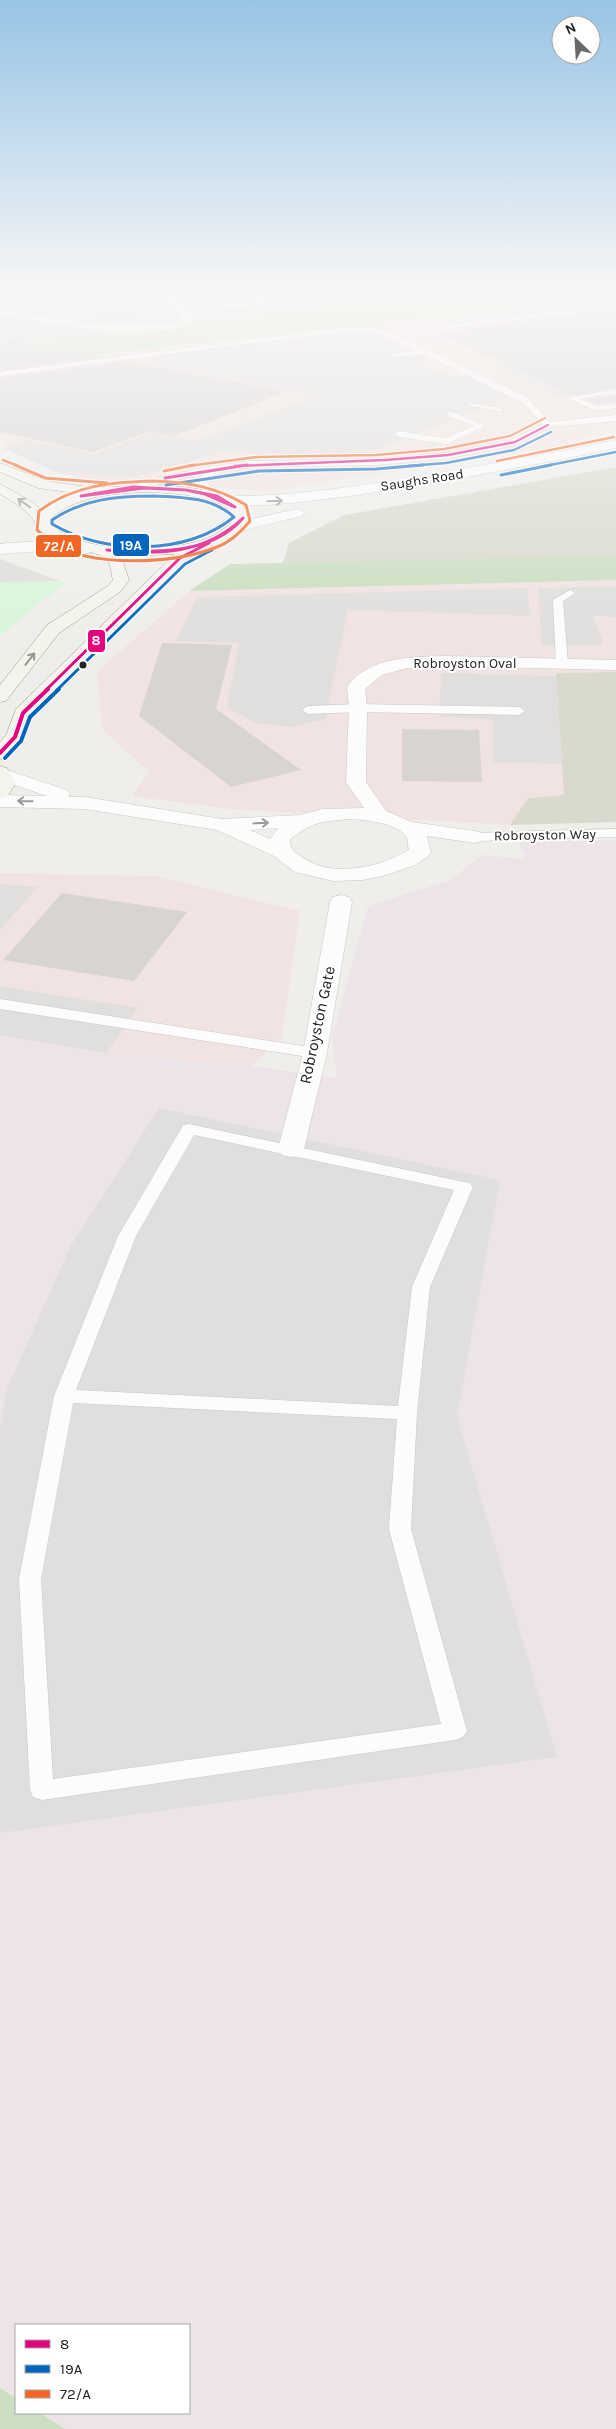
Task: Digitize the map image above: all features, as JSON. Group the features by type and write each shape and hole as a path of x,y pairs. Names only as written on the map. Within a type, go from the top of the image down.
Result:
{"main road":[{"path":"0,467 43,485 76,489 187,490 222,499 240,510 243,518 239,526 230,534 188,552 180,558 23,713 15,737 0,752"},
{"path":"0,488 29,506 55,537 95,549 115,559 121,580 114,589 53,629 0,697"},
{"path":"43,525 44,516 52,508 80,496 117,489"},
{"path":"95,549 166,550 209,542"}],"street":[{"name":"Saughs Road","path":"222,499 276,502 313,498 507,466 616,444"},
{"name":"Saughs Road","path":"239,526 296,513 616,458"},
{"path":"0,545 22,539 43,525"},
{"path":"0,549 49,546 95,549"},
{"name":"Robroyston Oval","path":"356,782 358,708 356,687 376,671 407,663 447,661 616,665"},
{"path":"1,780 85,802 222,825 301,821 323,815 350,812 379,816 408,827 475,836"},
{"path":"323,815 356,782 379,816"},
{"path":"0,801 85,802"},
{"path":"282,852 280,842 282,835 301,821"},
{"path":"222,825 282,852 302,866 323,872 356,874 378,872 404,864 420,853 475,836"},
{"path":"408,827 417,836 420,853"},
{"path":"323,872 341,902 378,872"},
{"name":"Robroyston Gate","path":"292,1149 304,1092 315,1054 341,902"}],"lane":[{"path":"529,404 548,425"},
{"path":"569,404 574,407 596,409 616,406"},
{"path":"472,405 500,410"},
{"path":"399,434 447,441 482,426 450,414"},
{"path":"117,489 193,472 272,463 376,462 445,456 512,443 548,425 616,418"},
{"path":"222,499 207,491 202,480 226,468"},
{"path":"562,664 558,600 570,594"},
{"path":"308,710 358,708 519,711"},
{"name":"Robroyston Way","path":"475,836 616,833"},
{"path":"0,1004 315,1054"},
{"path":"189,1129 292,1149 464,1187 420,1287 407,1413 400,1529 455,1731 42,1790 30,1579 64,1396 127,1236 189,1129"},
{"path":"64,1396 407,1413"}],"shaded area":[{"path":"0,404 616,404 616,432 543,449 264,491 77,478 0,442"},
{"path":"294,404 490,404 363,455 257,454 224,451 137,477 61,474 3,448 24,440 94,454 153,432 197,441"},
{"path":"616,467 616,556 282,565 289,543 345,515"},
{"path":"0,559 65,583 0,583"},
{"path":"616,580 616,672 556,673 564,795 528,798 510,825 229,809 132,796 149,772 102,729 97,672 189,591"},
{"path":"616,586 616,617 593,616 604,645 542,646 538,588"},
{"path":"527,588 531,616 348,610 325,719 291,727 254,723 227,707 239,643 176,641 197,597"},
{"path":"616,672 616,822 510,825 528,798 564,795 556,673"},
{"path":"441,673 556,676 562,764 493,762 493,719 439,717"},
{"path":"616,840 616,2429 65,2429 42,2414 190,2414 190,2324 15,2324 15,2397 0,2388 0,1035 106,1053 252,1066 337,1078 332,1037 368,906 451,880 481,855 526,859 519,841"},
{"path":"0,873 156,876 300,911 282,1038 252,1066 106,1053 0,1035"},
{"path":"0,884 38,887 0,930"},
{"path":"0,986 138,1008 106,1053 0,1035"},
{"path":"159,1108 500,1180 457,1416 557,1757 0,1833 0,1430 7,1389 70,1247"}],"green space":[{"path":"616,556 616,580 189,591 230,564"},
{"path":"62,581 65,583 0,635 0,582"},
{"path":"0,2388 15,2397 15,2414 42,2414 65,2429 0,2429"}],"building":[{"path":"0,404 254,404 174,436 151,431 92,452 0,432"},
{"path":"162,643 232,645 216,709 301,770 231,787 139,716"},
{"path":"402,729 479,730 482,782 402,781"},
{"path":"62,893 187,912 134,981 3,960"}],"transit line":[{"name":"72/A","path":"164,471 199,464 257,457 376,455 444,449 510,436 545,418"},
{"name":"8","path":"165,478 247,465 385,460 448,455 515,442 548,425"},
{"name":"19A","path":"166,485 259,471 376,469 446,463 514,450 551,432"},
{"name":"72/A","path":"497,461 614,437"},
{"name":"19A","path":"501,475 616,452"},
{"name":"72/A","path":"3,460 45,478 107,483"},
{"name":"72/A","path":"154,481 202,486 225,493 246,505 250,521 236,536 218,547 200,553 150,560 123,560 72,552 51,543 37,530 39,511 51,502 79,489 123,482 154,481"},
{"name":"8","path":"81,496 133,487 186,490"},
{"name":"8","path":"81,496 144,488 186,490"},
{"name":"8","path":"186,490 217,496 235,507"},
{"name":"8","path":"186,490 205,494 235,507"},
{"name":"19A","path":"154,496 197,499 217,505 234,517 219,529 198,538 145,546 117,545 91,541 69,534 52,524 52,520 63,512 88,502 101,499 154,496"},
{"name":"8","path":"107,550 171,550 204,544 218,539 229,532 243,518"},
{"name":"8","path":"107,550 143,553 180,550 198,546 230,530 243,518"},
{"name":"8","path":"0,753 15,737 23,713 180,558 209,543"},
{"name":"19A","path":"5,758 21,741 30,717 185,564 212,550"}]}
